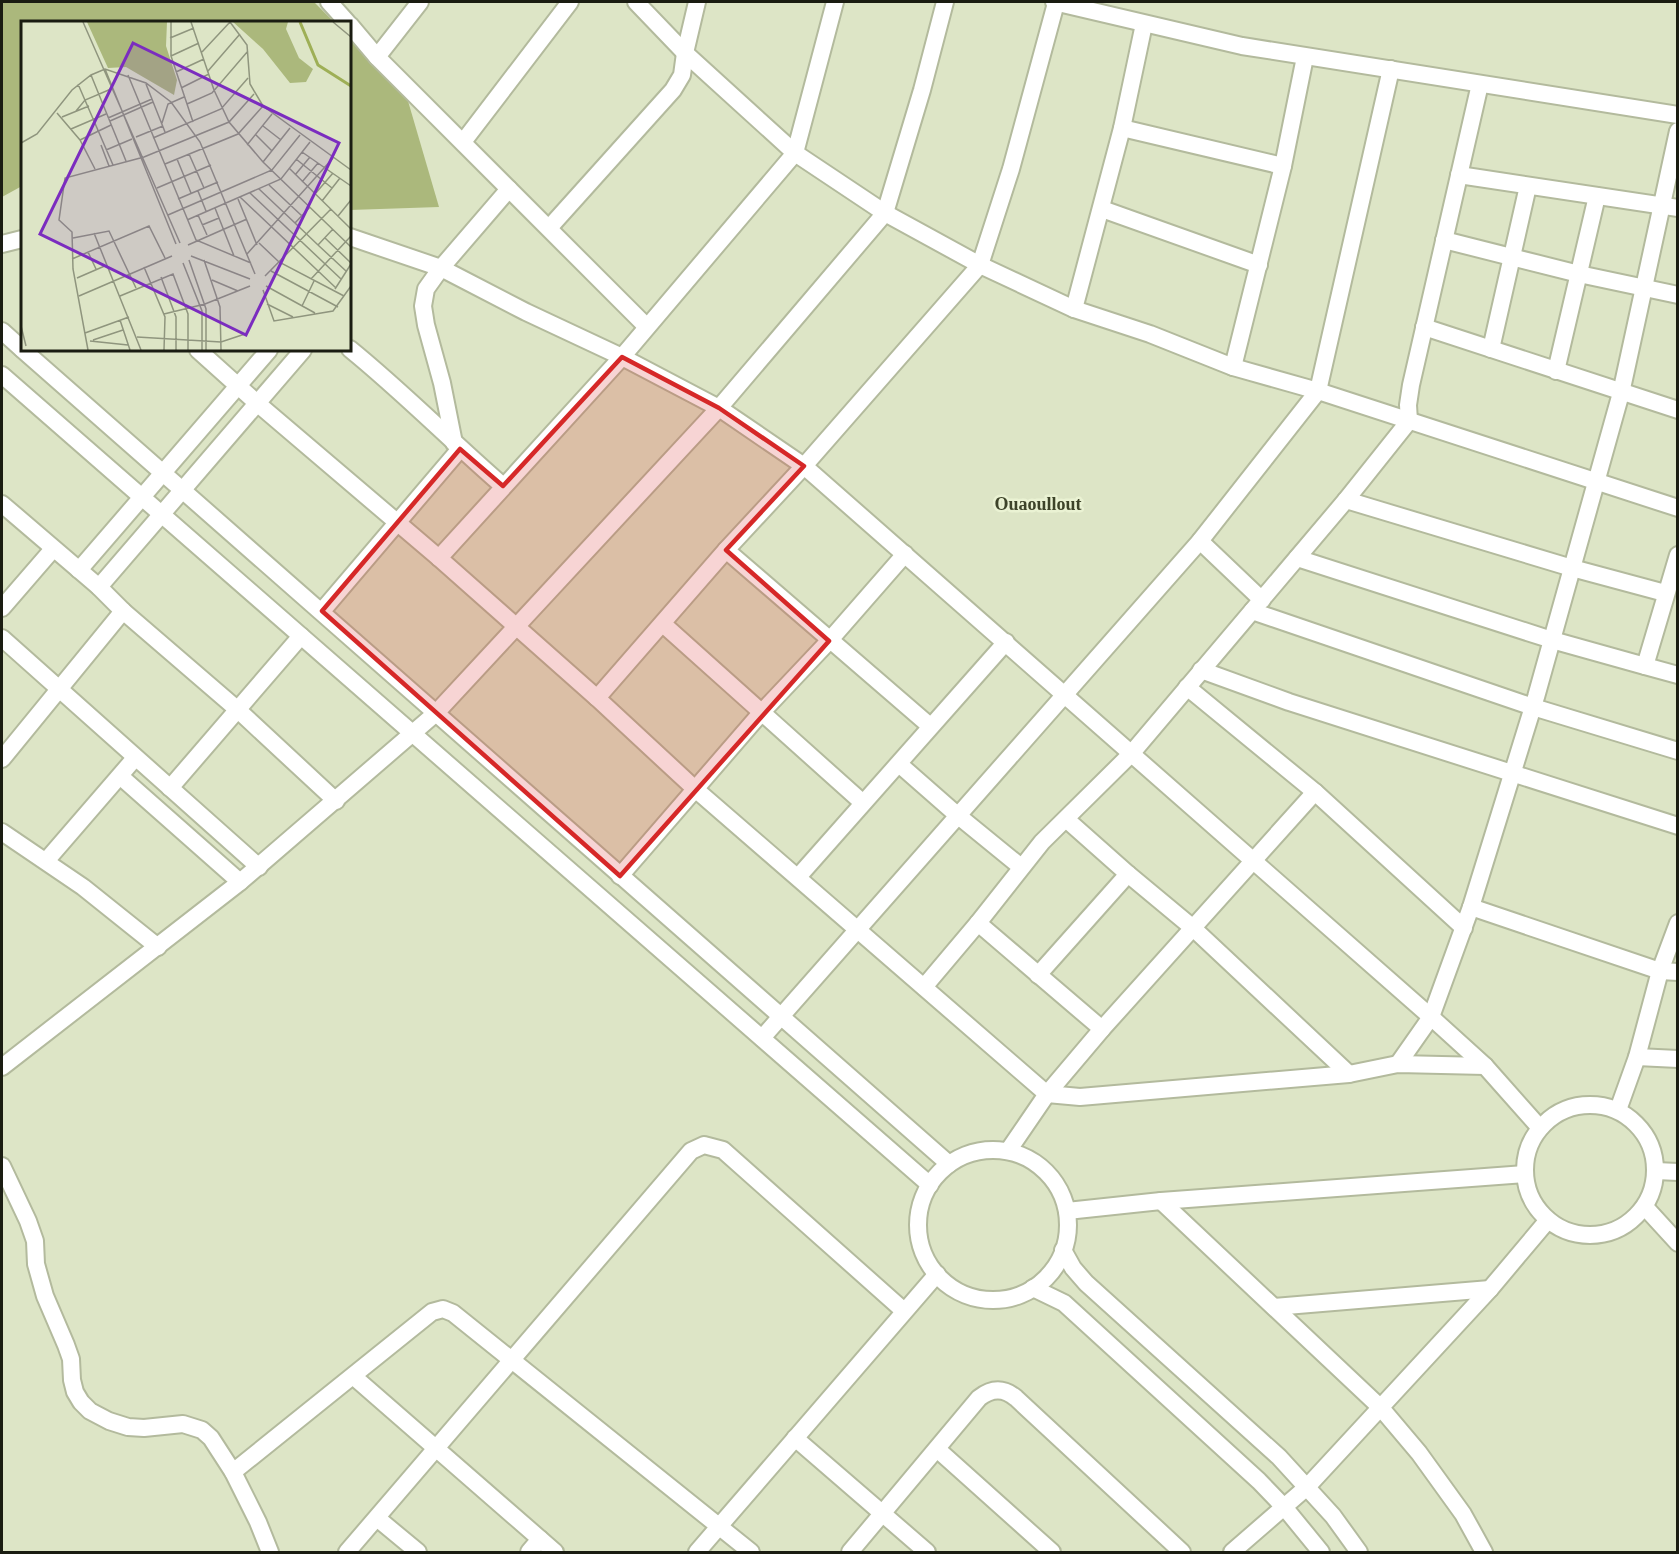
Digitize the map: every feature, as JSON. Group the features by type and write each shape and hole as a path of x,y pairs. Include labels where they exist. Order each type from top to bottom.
{"street":[{"path":"329,2 345,21"},
{"path":"377,57 420,2"},
{"path":"463,142 570,2"},
{"path":"636,2 685,53 795,153 885,213 980,265 1074,309 1150,334 1233,367 1318,392 1677,508"},
{"path":"549,228 673,90 682,75 697,2"},
{"path":"439,558 622,357 795,153 835,2"},
{"path":"2,1067 259,867 436,713 719,408 885,213 922,90 945,2"},
{"path":"597,698 980,265 1011,169 1055,2 1242,46 1677,115"},
{"path":"1074,309 1122,128 1143,24"},
{"path":"351,27 377,57 646,326"},
{"path":"1233,367 1283,166 1305,57"},
{"path":"762,1038 957,814 1200,541 1318,392 1391,69"},
{"path":"924,987 1042,842 1131,754 1298,558 1409,421 1409,395 1480,84"},
{"path":"1122,128 1283,166"},
{"path":"1398,1064 1431,1017 1471,907 1533,707 1621,393 1643,288 1669,207 1677,131"},
{"path":"1460,175 1669,207"},
{"path":"1491,349 1528,186"},
{"path":"457,446 426,325 423,306 426,289 441,268 509,189"},
{"path":"1556,371 1597,196"},
{"path":"1102,209 1259,265"},
{"path":"351,237 441,268 526,312 622,357 719,408 804,466 1431,1017 1485,1066 1540,1128"},
{"path":"2,244 21,239"},
{"path":"1444,240 1579,274 1677,295"},
{"path":"1424,327 1677,410"},
{"path":"2,331 21,347"},
{"path":"351,350 392,383 457,446 503,486"},
{"path":"25,351 949,1164"},
{"path":"199,351 439,558 597,698 694,788 857,931 1047,1094 1080,1096 1349,1074 1398,1064 1485,1066"},
{"path":"79,570 268,351"},
{"path":"99,587 302,351"},
{"path":"2,378 142,497 930,1185"},
{"path":"321,611 398,523 457,446"},
{"path":"1346,500 1572,568 1665,593"},
{"path":"2,504 238,710 336,801"},
{"path":"1200,541 1257,605 1533,707 1677,751"},
{"path":"2,608 53,549"},
{"path":"726,550 930,726"},
{"path":"620,876 694,788 905,554"},
{"path":"1645,666 1677,555"},
{"path":"1298,558 1552,640 1677,675"},
{"path":"2,759 123,611"},
{"path":"663,624 863,803"},
{"path":"170,788 301,636"},
{"path":"2,638 259,867"},
{"path":"798,877 1006,642"},
{"path":"1201,670 1289,702 1677,826"},
{"path":"1187,687 1315,792 1464,928"},
{"path":"46,861 135,758"},
{"path":"899,764 1021,867"},
{"path":"120,776 240,882"},
{"path":"1008,1151 1047,1094 1102,1029 1315,792"},
{"path":"1066,819 1193,928 1349,1074"},
{"path":"2,832 83,887 158,947"},
{"path":"1038,975 1128,874"},
{"path":"1471,907 1660,971 1677,972"},
{"path":"978,923 1102,1029"},
{"path":"1618,1110 1637,1057 1660,971 1677,923"},
{"path":"1637,1057 1677,1059"},
{"path":"1597,1105 1618,1110 1634,1121 1646,1135 1654,1152 1656,1171 1653,1190 1645,1206 1629,1222 1609,1232 1587,1235 1565,1230 1548,1220 1536,1206 1528,1190 1525,1174 1526,1157 1532,1142 1540,1128 1556,1114 1576,1106 1597,1105"},
{"path":"347,1552 691,1151 704,1145 723,1150 904,1311"},
{"path":"987,1150 1008,1151 1029,1159 1046,1172 1059,1190 1066,1211 1068,1231 1063,1250 1051,1271 1033,1288 1005,1298 975,1297 948,1285 926,1258 919,1240 918,1221 921,1202 938,1173 949,1164 967,1154 987,1150"},
{"path":"2,1166 35,1241 36,1264 45,1296 66,1345 75,1392 81,1402 90,1411 109,1422 128,1428 183,1424 192,1426 211,1438 233,1472 270,1552"},
{"path":"1656,1171 1677,1172"},
{"path":"1066,1211 1161,1201 1525,1174"},
{"path":"1161,1201 1381,1408 1419,1453 1457,1505 1484,1552"},
{"path":"1645,1206 1677,1243"},
{"path":"1232,1552 1307,1487 1490,1288 1548,1220"},
{"path":"1063,1250 1073,1268 1086,1283 1279,1457 1307,1487 1359,1552"},
{"path":"697,1552 937,1274"},
{"path":"1033,1288 1064,1303 1259,1481 1285,1508 1321,1552"},
{"path":"1274,1307 1490,1288"},
{"path":"233,1472 432,1312 443,1309 453,1313 751,1552"},
{"path":"353,1376 555,1552"},
{"path":"850,1552 986,1393 1002,1390 1010,1393 1182,1552"},
{"path":"795,1438 927,1552"},
{"path":"937,1449 1052,1552"},
{"path":"377,1518 418,1552"},
{"path":"529,1552 540,1539"}],"highlighted area":[{"path":"622,357 719,408 804,466 726,550 829,641 620,876 322,611 460,449 503,486"}],"green space":[{"path":"2,2 314,2 333,21 21,21 21,187 2,197"},
{"path":"351,40 408,101 439,207 351,210"}],"district":[{"name":"Ouaoullout","path":"1038,504"}]}
